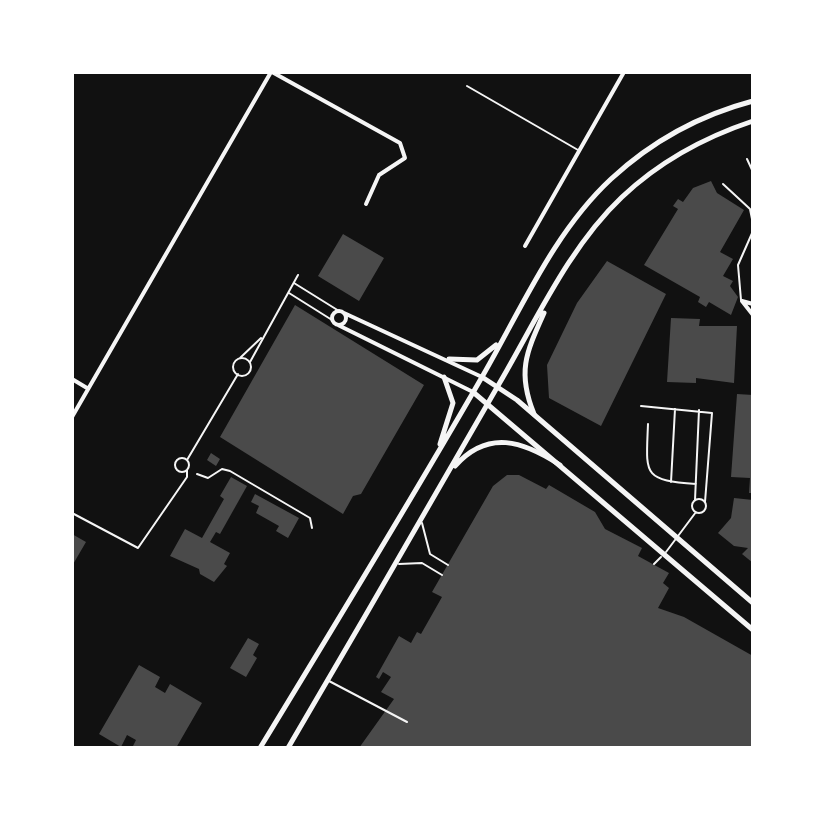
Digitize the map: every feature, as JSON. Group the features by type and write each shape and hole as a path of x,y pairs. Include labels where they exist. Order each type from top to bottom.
{"main road":[{"path":"260,748 579,214 610,180 671,134 753,101"},
{"path":"288,748 422,523 555,286 602,217 670,159 753,121"},
{"path":"534,414 524,390 524,365 555,286"},
{"path":"449,359 472,361 485,356 509,329"},
{"path":"436,457 453,403 444,377"},
{"path":"482,377 534,414 753,603"},
{"path":"473,392 489,402 753,630"},
{"path":"447,475 472,450 491,441 517,443 560,465"}],"street":[{"path":"72,417 272,72 400,143 405,158 379,175 366,204"},
{"path":"525,246 624,72"},
{"path":"742,301 753,304"},
{"path":"742,301 753,315"},
{"path":"338,325 345,321 342,312"},
{"path":"473,392 338,325 332,320 334,313 342,312 449,359 482,377"},
{"path":"72,379 88,389"}],"lane":[{"path":"467,86 579,151"},
{"path":"747,159 753,172"},
{"path":"723,184 750,209 753,224"},
{"path":"742,301 738,265 753,231"},
{"path":"238,374 249,373 250,362 262,337 298,275"},
{"path":"293,283 342,312"},
{"path":"287,292 332,320"},
{"path":"238,374 233,368 239,358 262,337"},
{"path":"239,358 250,362"},
{"path":"72,513 134,547 140,547 187,477 187,460 238,374"},
{"path":"641,406 699,409 711,411 713,417 704,510 696,512 679,538 654,564"},
{"path":"674,482 675,408"},
{"path":"696,512 692,506 695,500 699,409"},
{"path":"648,424 646,468 657,479 696,484"},
{"path":"187,460 180,458 175,465 178,471 187,470"},
{"path":"197,474 207,478 222,469 230,471 310,518 312,528"},
{"path":"695,500 705,502"},
{"path":"422,523 430,554 448,565"},
{"path":"398,564 422,563 442,575"},
{"path":"328,680 407,722"}],"building":[{"path":"711,181 717,193 744,210 720,252 733,259 723,276 733,281 730,286 738,297 731,315 709,302 706,307 698,302 700,297 644,265 678,209 673,206 678,199 683,202 693,188"},
{"path":"343,234 384,258 359,301 318,276"},
{"path":"607,261 666,294 601,426 549,398 547,365 577,303"},
{"path":"295,305 424,385 361,494 353,496 343,514 220,437"},
{"path":"671,318 700,319 699,326 737,326 734,383 696,378 696,383 667,382"},
{"path":"737,394 753,395 753,493 749,493 750,478 731,477"},
{"path":"211,453 220,459 216,466 207,460"},
{"path":"507,475 519,475 546,489 549,485 595,512 605,529 642,548 638,556 669,573 663,583 669,588 658,608 684,617 753,656 753,748 359,748 394,699 381,692 391,677 383,672 379,679 376,677 399,636 411,643 417,632 421,634 442,597 432,592 493,486"},
{"path":"231,477 247,486 220,534 216,532 210,542 230,553 224,564 227,566 214,582 200,574 199,569 170,556 185,529 202,538 224,499 220,496"},
{"path":"255,494 299,518 288,538 276,531 279,526 256,513 259,506 251,502"},
{"path":"734,498 753,500 753,563 742,554 748,548 734,546 718,533 731,518"},
{"path":"72,534 86,542 72,566"},
{"path":"248,638 259,644 253,655 257,658 246,677 230,668"},
{"path":"139,665 160,677 155,687 165,693 170,684 202,703 176,748 132,748 136,740 127,735 121,747 99,734"}]}
